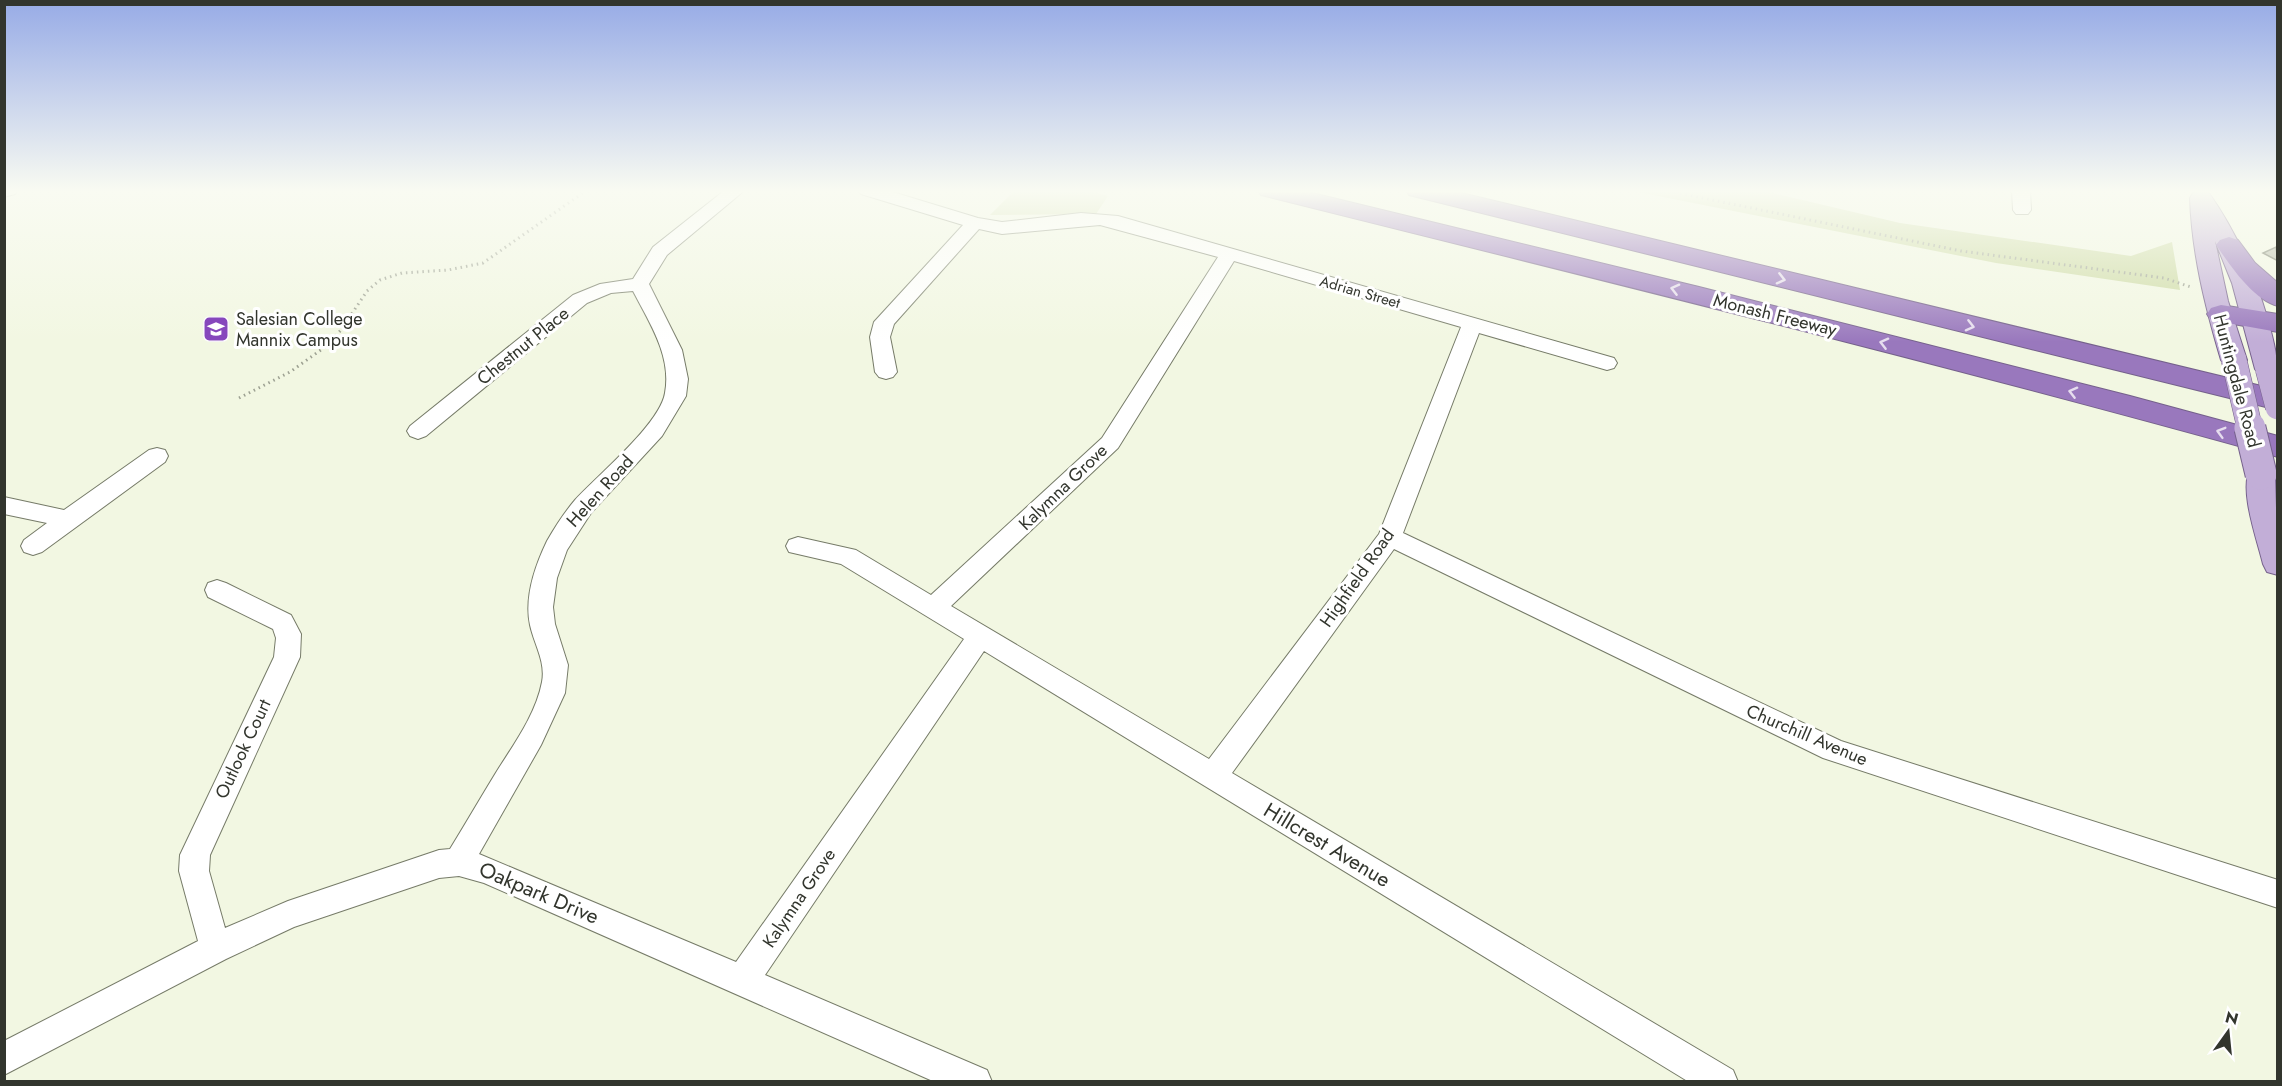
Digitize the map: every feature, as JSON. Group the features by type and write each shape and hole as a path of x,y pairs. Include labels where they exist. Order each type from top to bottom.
{"highway":[{"name":"Monash Freeway","path":"1478,241 1689,292 2130,406 2277,447"},
{"name":"Monash Freeway","path":"1625,241 2277,400"},
{"path":"2229,245 2246,269 2277,298"},
{"path":"2218,308 2266,320"}],"main road":[{"name":"Huntingdale Road","path":"2204,241 2218,308 2269,479 2260,488 2277,564"},
{"name":"Huntingdale Road","path":"2227,241 2266,320 2268,369 2277,407"}],"street":[{"path":"639,284 660,251 673,241"},
{"path":"886,372 880,337 884,322 959,241"},
{"name":"Adrian Street","path":"1180,241 1607,363"},
{"name":"Kalymna Grove","path":"932,609 1110,443 1229,254"},
{"name":"Chestnut Place","path":"418,431 580,299 607,288 639,284"},
{"name":"Helen Road","path":"459,862 530,740 545,711 555,680 554,657 541,617 544,582 565,529 584,505 660,425 676,396 678,372 673,351 639,284"},
{"name":"Highfield Road","path":"1213,776 1389,537 1472,324"},
{"path":"33,546 157,456"},
{"path":"4,505 68,519"},
{"name":"Churchill Avenue","path":"1389,537 1833,750 2277,894"},
{"name":"Hillcrest Avenue","path":"798,546 847,556 1721,1082"},
{"name":"Outlook Court","path":"215,948 194,871 195,855 287,657 290,643 289,631 282,622 218,590"},
{"name":"Kalymna Grove","path":"742,981 979,637"},
{"name":"Oakpark Drive","path":"4,1059 215,948 288,915 411,872 439,864 459,862 488,870 975,1082"}],"path":[{"path":"239,398 268,386 334,337 353,315 372,285 382,278 397,274 463,268 483,262 514,241"},
{"path":"1911,241 1961,251 2102,272 2164,278 2190,286 2201,298 2218,308"}],"green space":[{"path":"1883,241 2024,241 2131,256 2172,242 2180,290 1996,263"}],"building":[{"path":"2276,247 2278,261 2263,253"}],"place":[{"name":"Salesian College Mannix Campus","path":"216,329"}]}
